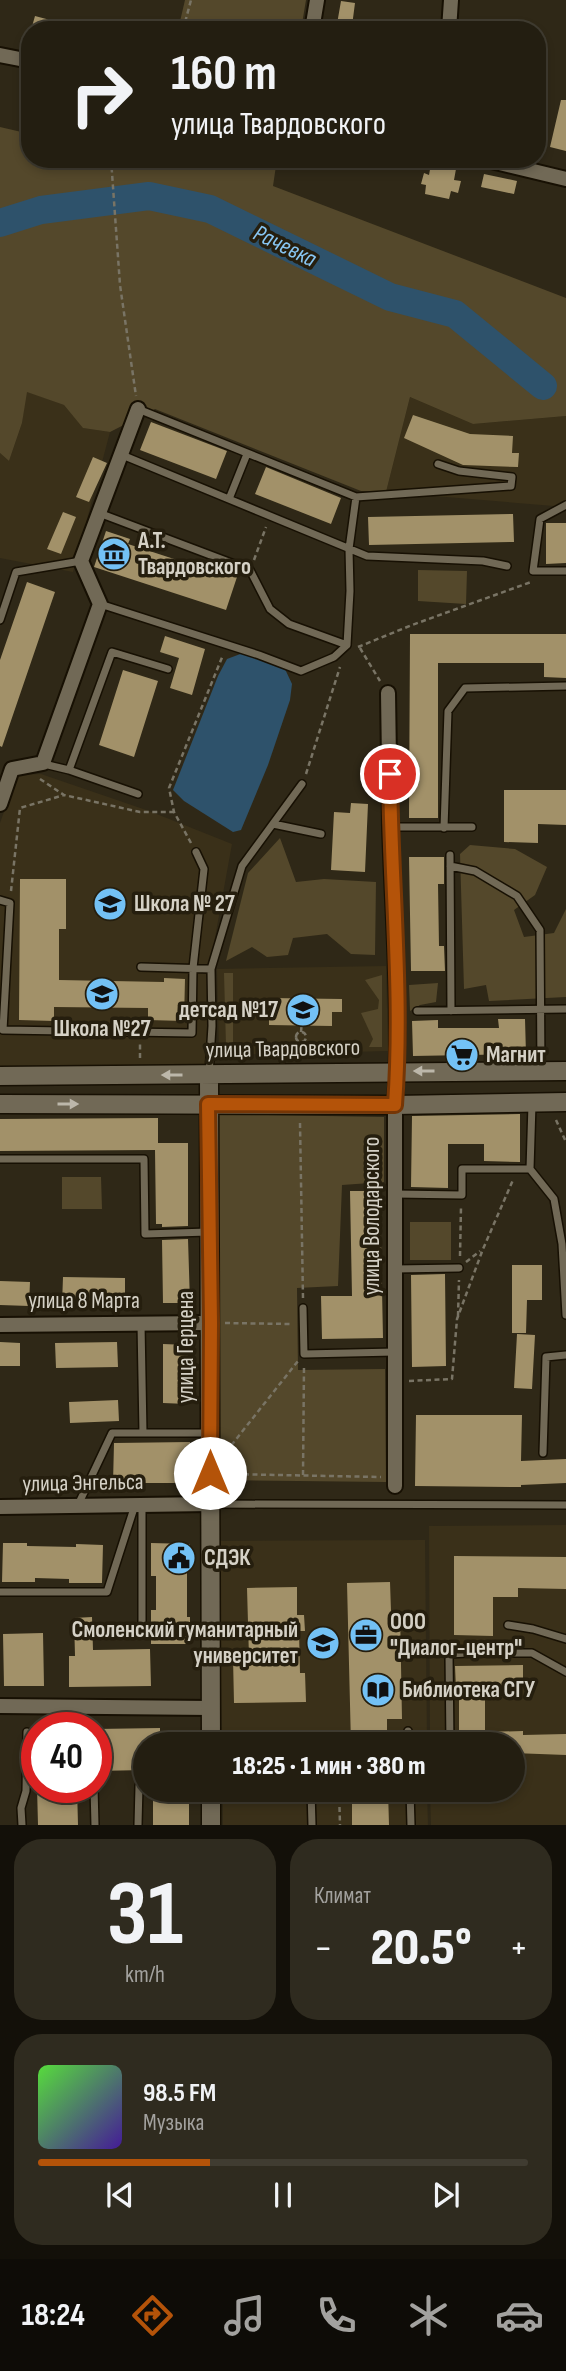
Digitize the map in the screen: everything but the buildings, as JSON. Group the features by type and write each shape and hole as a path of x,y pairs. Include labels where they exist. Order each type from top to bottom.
{"street":[{"path":"314,21 317,0"},
{"path":"450,21 451,0"},
{"path":"0,55 21,59"},
{"path":"520,168 566,179"},
{"path":"0,804 6,766 36,765 100,604 81,561 138,409"},
{"name":"улица Володарского","path":"388,694 390,827 397,958 395,1482"},
{"name":"улица Твардовского","path":"0,1076 566,1071"},
{"name":"улица Герцена","path":"209,1074 211,1732"},
{"path":"0,1104 395,1105 532,1102 559,1106"},
{"name":"улица 8 Марта","path":"0,1325 211,1323"},
{"name":"улица Энгельса","path":"0,1507 209,1504"},
{"path":"0,1706 211,1708"},
{"path":"211,1802 211,1825"}],"lane":[{"path":"138,409 356,497 511,486 512,477 459,471 438,464"},
{"path":"121,454 367,556 484,561 507,566"},
{"path":"229,499 247,454"},
{"path":"100,604 301,671 334,657 346,645 350,592 349,549 356,497"},
{"path":"566,505 540,519 533,571 566,571"},
{"path":"99,513 250,570 270,609 289,624 346,645"},
{"path":"0,620 16,572 81,561"},
{"path":"69,771 112,652 168,669"},
{"path":"444,828 448,711 465,688 566,686"},
{"path":"36,765 69,771 138,794"},
{"path":"209,1074 211,969 242,866 302,784"},
{"path":"273,824 321,834"},
{"path":"390,827 472,827"},
{"path":"0,900 10,904 3,1030 192,1033 193,968 204,869 196,852"},
{"path":"450,855 452,1011"},
{"path":"450,866 475,871 517,896 540,930 541,1071"},
{"path":"141,967 211,969"},
{"path":"417,1011 566,1009"},
{"path":"532,1102 530,1169 554,1199 562,1244 566,1315"},
{"path":"0,1158 144,1159 145,1234 208,1233"},
{"path":"395,1195 462,1195 462,1169 530,1169"},
{"path":"395,1269 459,1268"},
{"path":"303,1308 304,1354 395,1352"},
{"path":"141,1324 143,1433"},
{"path":"543,1453 546,1357 566,1355"},
{"path":"78,1506 112,1433 210,1433"},
{"path":"395,1482 395,1504"},
{"path":"209,1504 566,1505"},
{"path":"0,1591 107,1592 139,1505"},
{"path":"139,1505 142,1629"},
{"path":"508,1625 566,1639"},
{"path":"450,1732 449,1654 468,1653"},
{"path":"478,1653 532,1653 566,1672"},
{"path":"138,1825 139,1802"},
{"path":"311,1802 312,1825"},
{"path":"410,1802 411,1825"},
{"path":"22,1803 22,1825"},
{"path":"94,1803 94,1825"}],"path":[{"path":"185,21 191,0"},
{"path":"112,168 120,285 138,409"},
{"path":"250,570 262,538"},
{"path":"302,784 346,645 360,648 412,625 532,582 533,571"},
{"path":"196,852 174,812 169,788 227,645"},
{"path":"360,648 388,694"},
{"path":"36,765 41,780 64,795 140,812 174,812"},
{"path":"10,904 20,808 64,795"},
{"path":"301,1032 302,1020"},
{"path":"300,1104 303,1308"},
{"path":"559,1106 566,1142"},
{"path":"395,1381 452,1379 457,1319 517,1169"},
{"path":"459,1268 483,1249"},
{"path":"211,1323 303,1324"},
{"path":"224,1456 304,1354"},
{"path":"303,1475 304,1354"},
{"path":"210,1473 303,1475 395,1482"},
{"path":"339,1802 340,1825"}],"shaded area":[{"path":"185,0 306,0 302,21 180,21"},
{"path":"0,127 21,132 21,168 276,168 273,186 566,298 566,416 473,424 410,397 386,492 361,491 155,409 110,432 83,428 64,405 27,392 22,423 9,461 0,453"},
{"path":"26,391 64,405 84,428 110,432 73,572 0,558 0,453 9,461 22,423"},
{"path":"410,397 473,424 566,416 566,507 386,492"},
{"path":"418,570 467,571 466,604 418,601"},
{"name":"Школа № 27","path":"41,774 149,811 232,844 210,965 210,1066 0,1067 0,823 17,775"},
{"path":"280,838 296,882 324,879 376,882 375,955 351,954 327,934 293,938 288,955 267,957 252,947 226,961 248,873"},
{"path":"470,845 515,849 547,867 535,895 514,910 524,937 554,933 566,909 566,997 489,1001 486,985 464,989 460,854"},
{"name":"детсад №17","path":"386,966 388,1051 219,1055 217,969"},
{"path":"224,973 233,973 233,1044 226,1045"},
{"path":"382,975 382,1047 369,1047 373,1039 361,1013 378,1009 379,1000 365,980"},
{"path":"438,983 436,1002 420,1005 410,1011 409,985"},
{"path":"212,1114 384,1117 384,1182 342,1185 338,1286 297,1288 298,1370 385,1369 386,1482 221,1480"},
{"path":"62,1177 101,1177 102,1209 62,1209"},
{"path":"410,1222 451,1222 451,1260 410,1260"},
{"path":"566,1525 566,1825 431,1825 430,1802 525,1802 525,1732 430,1732 429,1526"},
{"name":"Смоленский гуманитарный университет","path":"425,1540 427,1732 222,1732 219,1541"},
{"path":"223,1802 427,1802 428,1825 223,1825"}],"water":[{"path":"243,653 285,669 292,684 290,700 268,765 241,830 233,832 184,801 173,790 218,676 227,659"}],"waterway":[{"name":"Рачевка","path":"0,223 41,210 149,196 210,209 390,297 455,314 543,386"}],"place":[{"name":"А.Т. Твардовского","path":"114,554"},
{"name":"Школа № 27","path":"110,904"},
{"name":"Школа №27","path":"102,994"},
{"name":"детсад №17","path":"303,1010"},
{"name":"Магнит","path":"462,1055"},
{"name":"СДЭК","path":"179,1558"},
{"name":"ООО \"Диалог-центр\"","path":"366,1635"},
{"name":"Смоленский гуманитарный университет","path":"323,1643"},
{"name":"Библиотека СГУ","path":"378,1690"}],"route":[{"path":"210,1473 208,1104 395,1105 397,958 390,774"}]}
